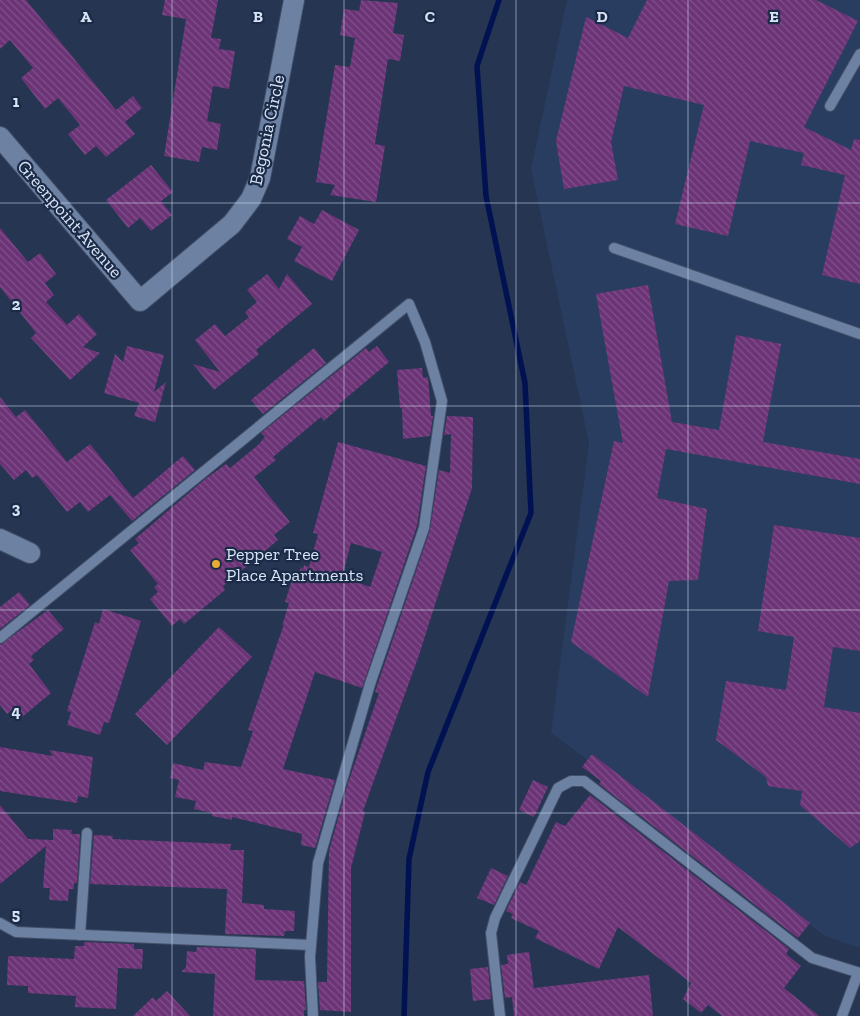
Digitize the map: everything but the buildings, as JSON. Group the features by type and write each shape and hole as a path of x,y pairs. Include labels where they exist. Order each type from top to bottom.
{"street":[{"name":"Begonia Circle","path":"140,301 232,224 251,199 260,178 294,0"},
{"name":"Greenpoint Avenue","path":"0,137 140,301"},
{"path":"0,539 30,553"}],"lane":[{"path":"830,106 860,54"},
{"path":"614,248 860,334"},
{"path":"0,638 408,304 425,342 442,401 424,528 370,684 318,862 311,945 313,1016"},
{"path":"500,1016 490,933 495,918 558,788 571,781 584,781 812,958 859,973 842,1016"},
{"path":"80,935 87,833"},
{"path":"0,923 16,932 311,945"}],"shaded area":[{"path":"567,0 860,0 860,948 825,936 551,733 589,443 531,169"}],"waterway":[{"path":"404,1016 409,859 428,772 531,513 525,383 486,196 477,66 499,0"}],"place":[{"name":"Pepper Tree Place Apartments","path":"216,564"}]}
